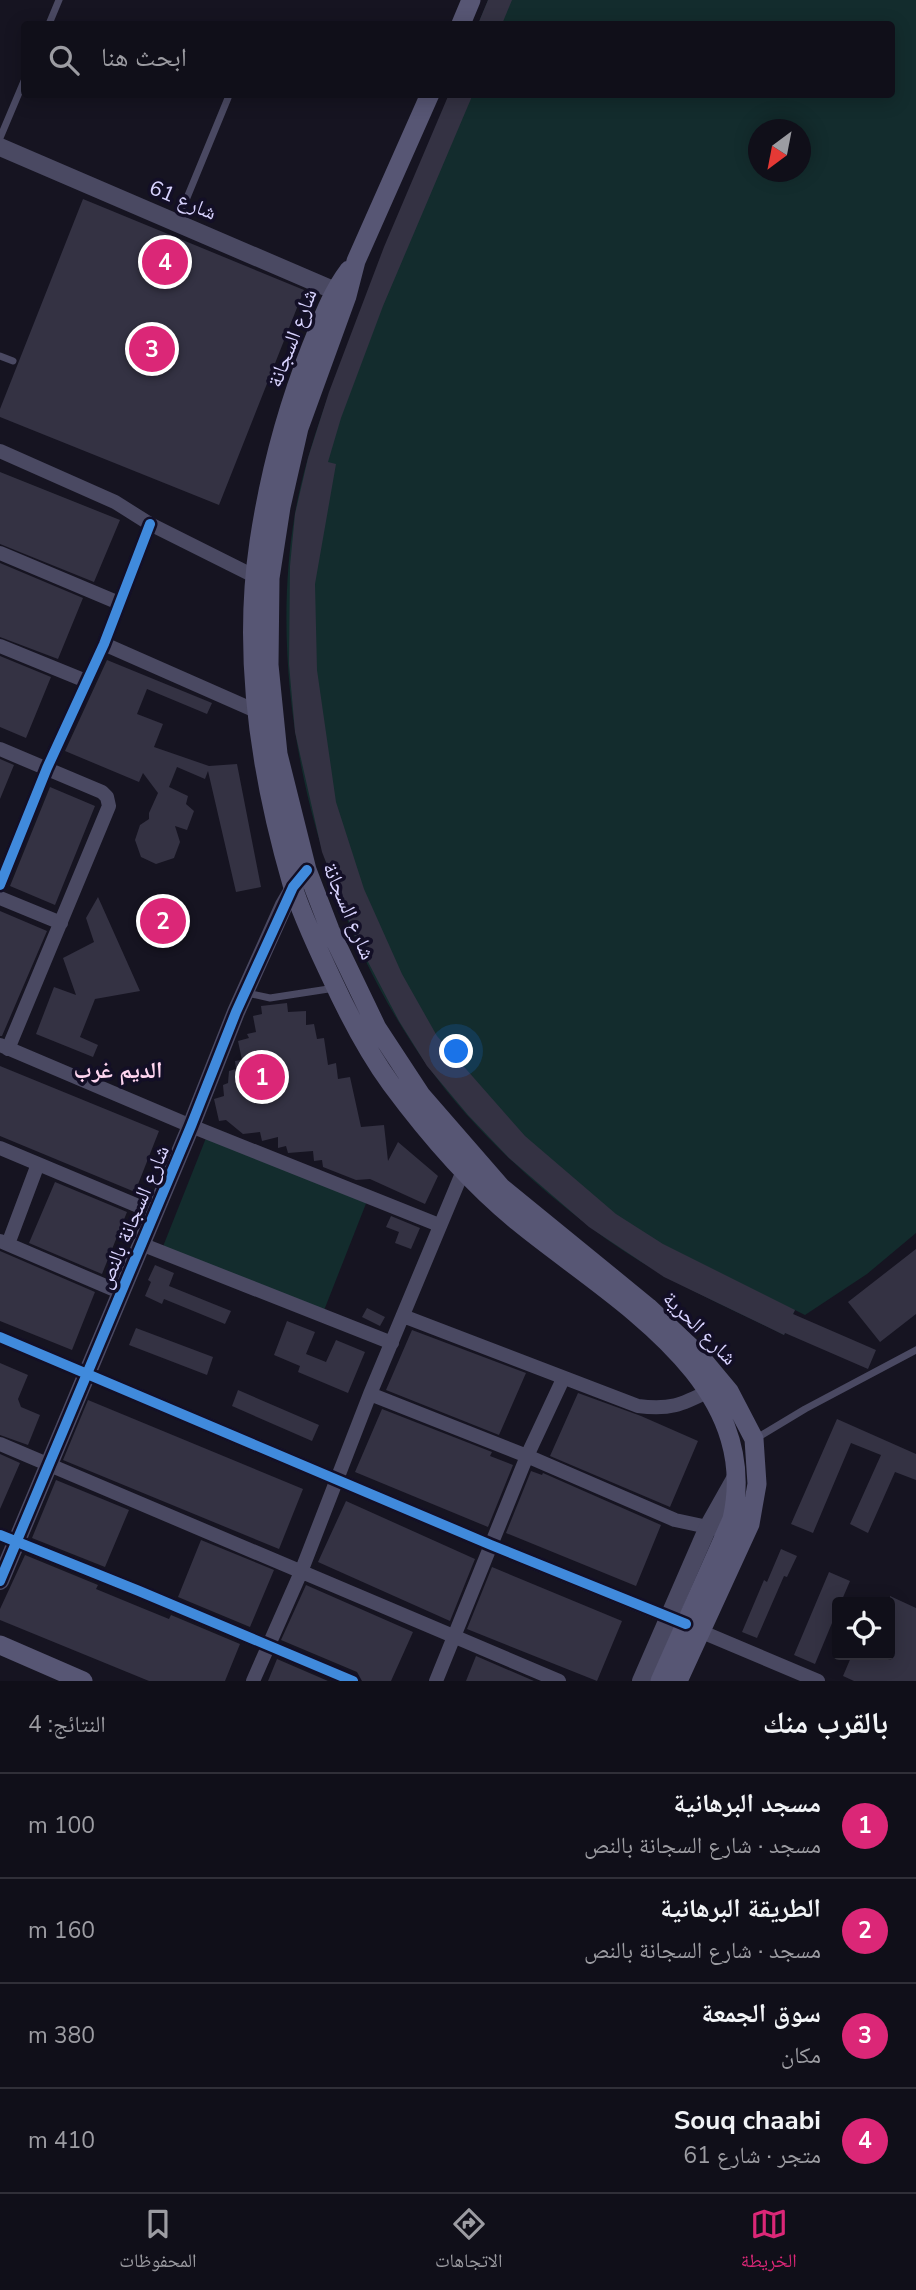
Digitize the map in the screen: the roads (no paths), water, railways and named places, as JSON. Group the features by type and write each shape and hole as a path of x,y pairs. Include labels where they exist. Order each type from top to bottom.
{"main road":[{"path":"462,21 471,0"},
{"name":"شارع السجانة","path":"428,98 284,424 265,503 254,576 253,665 257,711 276,819 293,887 336,988 371,1054 390,1083 463,1171 520,1215"},
{"name":"شارع السجانة","path":"341,293 299,428 281,507 270,578 269,665 278,754 307,870 377,1028 421,1095 501,1188 520,1215"},
{"name":"شارع الحرية","path":"520,1215 662,1337 709,1391 726,1424 737,1464 735,1505 727,1531 660,1681"},
{"name":"شارع الحرية","path":"520,1215 648,1307 699,1355 729,1391 754,1439 757,1484 753,1511 727,1531"},
{"name":"شارع الحرية","path":"678,1681 686,1625"},
{"path":"0,1645 83,1681"}],"street":[{"name":"شارع 61","path":"0,147 341,293"},
{"path":"0,451 115,502 150,524 254,576"},
{"path":"0,885 47,768 104,644 150,524"},
{"path":"0,552 119,603"},
{"path":"104,644 257,711"},
{"path":"0,646 86,681"},
{"path":"0,749 102,792 107,797 109,806 61,923 4,1047 191,1126 439,1225"},
{"name":"شارع السجانة بالنص","path":"0,1581 245,993 293,887 307,870"},
{"path":"0,898 61,923"},
{"path":"0,1148 155,1213"},
{"path":"38,1164 4,1243 122,1293"},
{"path":"253,1681 301,1572 370,1394 463,1171"},
{"path":"141,1244 393,1343"},
{"path":"403,1316 638,1406 661,1409 683,1404 709,1391"},
{"path":"0,1337 818,1681"},
{"path":"436,1681 527,1457 563,1379"},
{"path":"370,1394 675,1520 727,1531"},
{"path":"0,1444 559,1681"},
{"path":"0,1535 353,1681"},
{"path":"640,1681 686,1625"}],"lane":[{"path":"50,21 59,0"},
{"path":"0,138 21,88"},
{"path":"177,223 228,98"},
{"path":"0,356 13,361"},
{"path":"245,993 270,998 336,988"},
{"path":"754,1439 916,1350"}],"place":[{"name":"Souq chaabi","path":"165,262"},
{"name":"سوق الجمعة","path":"152,349"},
{"name":"الطريقة البرهانية","path":"163,921"},
{"name":"مسجد البرهانية","path":"262,1077"}],"district":[{"name":"الديم غرب","path":"118,1070"}]}
